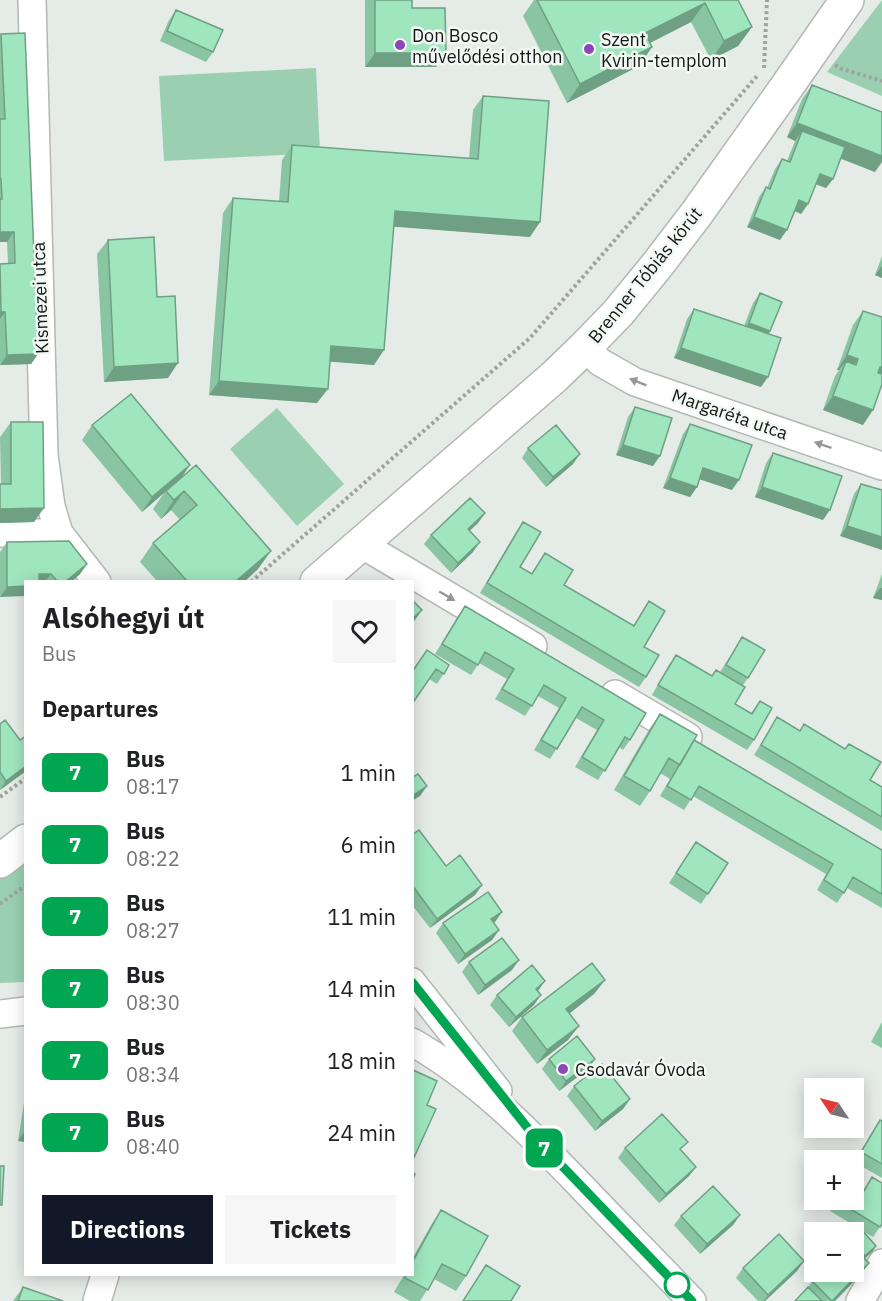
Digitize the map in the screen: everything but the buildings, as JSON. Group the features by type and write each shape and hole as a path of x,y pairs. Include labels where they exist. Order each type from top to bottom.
{"street":[{"name":"Kismezei utca","path":"32,0 44,455 51,506 59,533 95,580"},
{"name":"Brenner Tóbiás körút","path":"319,580 545,384 585,348 618,313 691,221 847,0"},
{"name":"Margaréta utca","path":"585,348 600,362 635,382 881,462"},
{"path":"0,533 59,533"},
{"path":"361,544 552,657"},
{"path":"593,681 706,748"},
{"path":"0,861 24,843"},
{"path":"414,985 538,1141"},
{"path":"0,1014 24,1011"},
{"path":"414,1043 429,1051 482,1090 538,1141 692,1301"},
{"path":"860,1301 882,1263"},
{"path":"97,1301 105,1276"}],"path":[{"path":"764,68 767,0"},
{"path":"253,580 530,338 771,59"},
{"path":"828,60 842,69 882,81"},
{"path":"0,797 24,779"},
{"path":"0,904 24,886"}],"green space":[{"path":"882,0 882,96 827,72"},
{"path":"316,68 320,153 164,161 159,76"},
{"path":"277,408 344,484 297,526 230,449"},
{"path":"24,861 24,982 0,983 0,876"}],"bus line":[{"name":"7","path":"414,985 538,1141 692,1301"}],"place":[{"name":"Don Bosco művelődési otthon","path":"400,45"},
{"name":"Szent Kvirin-templom","path":"589,49"},
{"name":"Csodavár Óvoda","path":"563,1069"}]}
